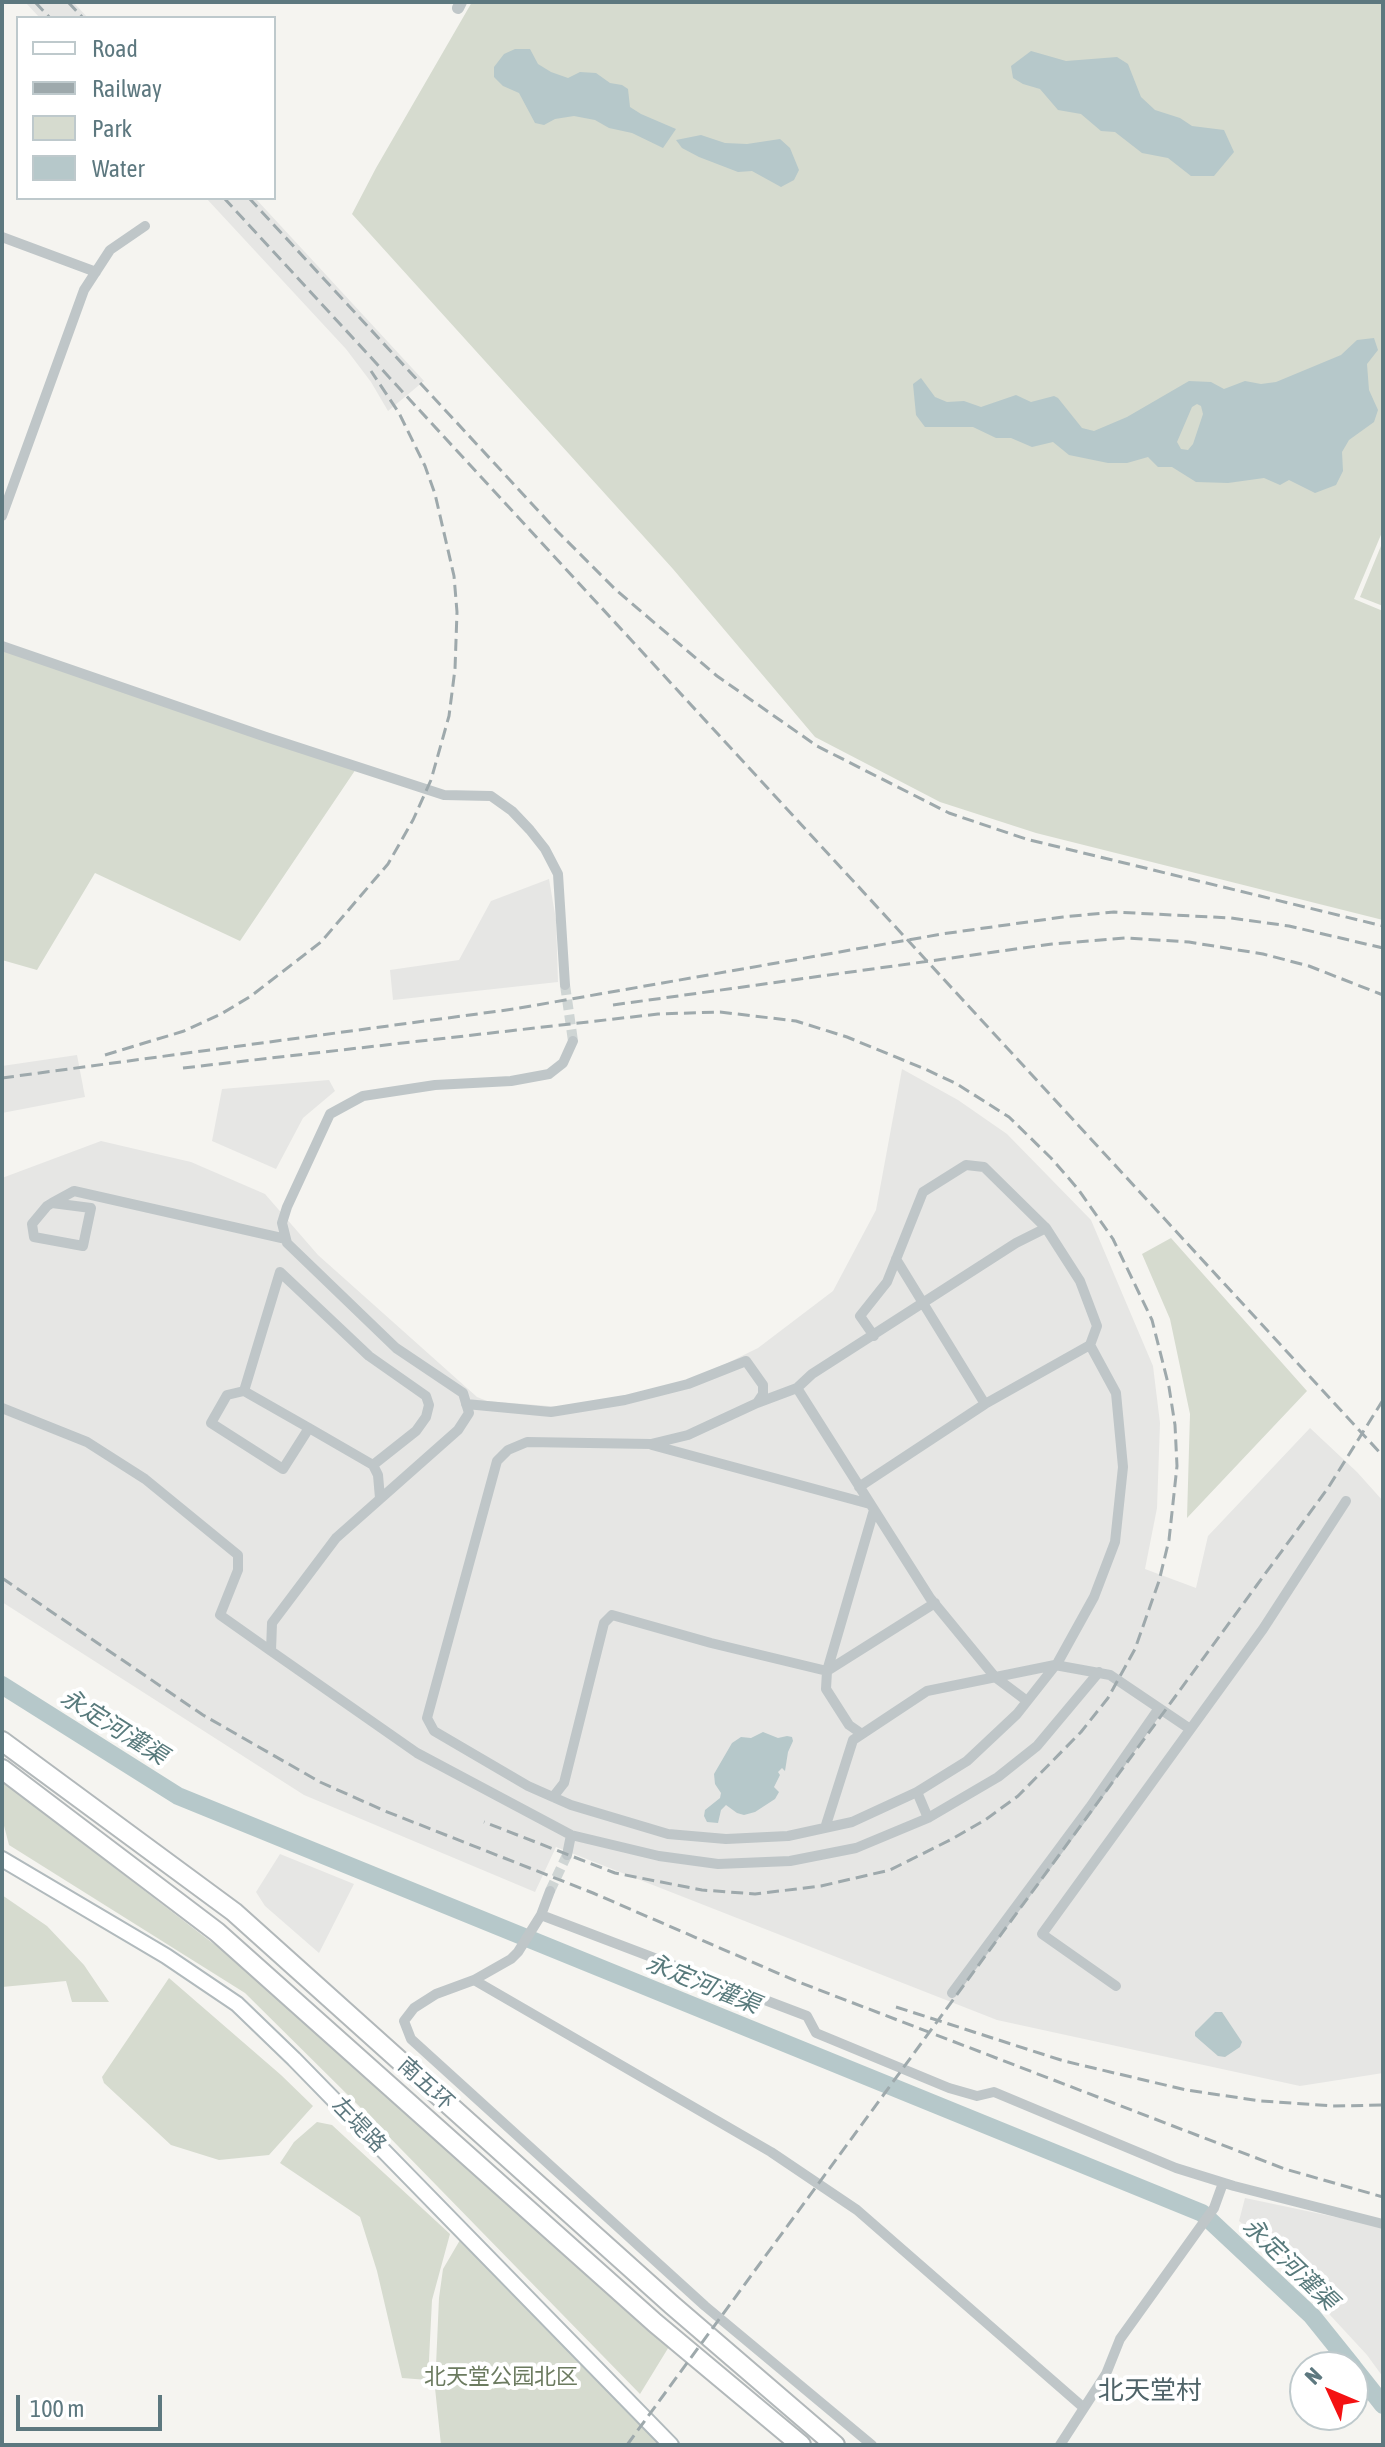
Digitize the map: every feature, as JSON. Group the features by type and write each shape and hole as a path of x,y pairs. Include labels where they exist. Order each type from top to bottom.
{"highway":[{"name":"南五环","path":"2,1741 234,1912 672,2305 835,2445"},
{"name":"南五环","path":"2,1769 217,1932 655,2323 801,2445"}],"main road":[{"name":"左堤路","path":"2,1859 166,1956 237,2004 671,2445"}],"street":[{"path":"2,516 84,290 110,250 145,226"},
{"path":"2,237 96,272"},
{"path":"2,646 444,795 491,796 512,811 530,830 545,849 558,874 565,985"},
{"path":"271,1651 272,1623 336,1538 458,1430 469,1413 463,1393 396,1348 287,1243 282,1223 287,1207 330,1114 363,1096 435,1085 511,1081 549,1074 563,1063 573,1041"},
{"path":"859,1487 985,1404 1090,1345 1097,1326 1080,1281 1046,1228 984,1167 966,1165 923,1192 887,1282 860,1316 874,1336"},
{"path":"52,1203 91,1208 83,1246 34,1237 32,1224 52,1203 74,1191 286,1239"},
{"path":"1046,1228 1016,1243 812,1374 797,1388 688,1435 651,1444 527,1442 508,1450 497,1461 427,1718 434,1731 528,1786 571,1805 668,1834 726,1839 788,1836 852,1822 917,1792 967,1761 1027,1701 1055,1665 1094,1597 1115,1542 1123,1467 1116,1393 1090,1345"},
{"path":"896,1259 985,1404"},
{"path":"244,1391 280,1272 369,1356 426,1396 429,1405 426,1417 416,1431 373,1465"},
{"path":"466,1404 551,1412 566,1410 625,1400 688,1384 746,1361 763,1385 763,1394 757,1403"},
{"path":"797,1388 935,1603 995,1677 1027,1701"},
{"path":"309,1428 283,1469 211,1423 227,1395 244,1391 309,1428 373,1465 378,1475 380,1498"},
{"path":"2,1408 87,1442 145,1479 238,1555 238,1570 220,1615 417,1753 571,1835 659,1856 718,1864 775,1862 856,1848 928,1818 998,1777 1037,1746 1099,1672"},
{"path":"651,1444 872,1507"},
{"path":"1116,1986 1042,1934 1263,1629 1346,1501"},
{"path":"862,1734 849,1725 826,1689 827,1671 872,1507"},
{"path":"553,1797 564,1783 604,1623 612,1615 827,1671 935,1603"},
{"path":"825,1828 853,1740 927,1691 1055,1665 1110,1675 1190,1729"},
{"path":"952,1993 1159,1708"},
{"path":"517,1805 528,1786"},
{"path":"917,1792 928,1818"},
{"path":"567,1855 571,1835"},
{"path":"550,1891 541,1916 511,1959 474,1980 436,1994 414,2008 404,2021 411,2039 705,2306 872,2445"},
{"path":"541,1916 807,2016 816,2033 949,2088 977,2096 994,2092 1176,2168 1383,2224"},
{"path":"474,1980 771,2152 857,2210 1084,2408"},
{"path":"1060,2445 1106,2374 1120,2339 1214,2208 1223,2183"}],"shaded area":[{"path":"25,2 73,2 86,16 38,16"},
{"path":"208,200 257,200 424,381 388,411 346,349"},
{"path":"549,879 556,920 558,982 393,1000 390,970 459,960 491,901"},
{"path":"77,1055 85,1097 2,1113 2,1066"},
{"path":"902,1069 958,1100 1007,1134 1091,1220 1153,1366 1160,1423 1157,1508 1145,1569 1196,1588 1208,1536 1310,1428 1383,1501 1383,2073 1300,2086 997,2020 556,1847 535,1892 304,1795 2,1602 2,1178 101,1141 191,1162 265,1194 318,1255 477,1397 487,1401 561,1407 624,1397 695,1379 758,1348 833,1291 876,1210"},
{"path":"329,1080 335,1091 303,1118 276,1169 212,1141 222,1089"},
{"path":"280,1854 354,1884 319,1953 265,1906 256,1892"},
{"path":"1245,2198 1383,2227 1383,2377 1369,2358 1369,2351 1363,2351 1257,2236 1239,2221"}],"green space":[{"path":"472,2 1383,2 1383,530 1354,599 1383,611 1383,920 1036,833 940,802 815,737 673,569 352,214"},
{"path":"1383,541 1383,606 1360,597"},
{"path":"2,643 358,766 240,941 95,873 37,970 2,960"},
{"path":"1171,1238 1307,1391 1187,1518 1190,1414 1170,1319 1142,1254"},
{"path":"2,1781 232,1958 670,2345 640,2394 245,1993 9,1845 2,1818"},
{"path":"2,1895 47,1926 84,1965 109,2002 72,2002 66,1981 2,1987"},
{"path":"169,1978 313,2106 269,2155 219,2160 171,2145 104,2083 102,2077"},
{"path":"317,2122 332,2125 450,2234 432,2300 428,2380 402,2378 377,2271 360,2217 280,2163 294,2142"},
{"name":"北天堂公园北区","path":"460,2240 663,2445 441,2445 435,2388 439,2298 443,2269"}],"water":[{"path":"515,49 530,49 538,64 568,78 580,72 596,73 610,83 622,85 628,89 630,107 676,129 663,148 595,120 574,116 555,119 544,125 535,123 519,93 503,86 494,77 494,67 504,54"},
{"path":"1031,51 1066,61 1117,57 1128,64 1141,97 1155,110 1180,118 1192,126 1224,130 1234,152 1214,176 1191,176 1168,158 1142,153 1115,132 1101,131 1081,114 1058,110 1040,89 1013,78 1011,66"},
{"path":"701,135 725,143 747,144 780,139 790,148 799,170 794,180 781,187 752,171 738,172 699,157 682,148 676,140"},
{"path":"1374,338 1378,350 1367,364 1369,390 1378,410 1374,422 1349,440 1342,452 1343,471 1336,485 1315,493 1289,480 1280,485 1264,478 1228,483 1196,482 1172,467 1158,467 1148,457 1127,463 1108,463 1069,455 1053,442 1032,447 1011,438 996,438 973,427 925,427 916,415 913,384 921,378 935,397 981,407 1016,395 1031,402 1054,396 1082,428 1094,431 1127,417 1189,381 1211,382 1224,389 1245,381 1261,384 1276,382 1341,355 1357,340","holes":["1197,404 1201,406 1203,414 1193,444 1188,450 1181,449 1177,442 1192,407"]},
{"path":"763,1732 778,1738 792,1737 793,1741 785,1771 782,1768 778,1772 780,1775 774,1787 779,1792 775,1799 744,1815 726,1805 721,1810 718,1823 707,1822 705,1810 720,1798 721,1793 715,1784 714,1774 732,1743 741,1737 751,1738"},
{"path":"1215,2012 1222,2012 1242,2042 1240,2047 1225,2057 1218,2056 1195,2036 1195,2032"}],"waterway":[{"name":"永定河灌渠","path":"2,1685 178,1796 1202,2213 1312,2316 1340,2351"},
{"name":"永定河灌渠","path":"1369,2387 1383,2405"}],"tunnel":[{"path":"565,985 573,1041"},
{"path":"550,1891 567,1855"}],"railway":[{"path":"35,2 48,16"},
{"path":"68,2 81,16"},
{"path":"226,200 1383,1456"},
{"path":"251,200 557,531 616,590 717,676 817,746 949,813 1026,839 1383,926"},
{"path":"105,1055 184,1031 221,1014 251,996 321,942 388,864 431,780 449,716 455,669 457,612 454,576 435,494 425,466 399,413 371,371"},
{"path":"2,1078 514,1009 942,934 1114,912 1231,918 1289,926 1383,948"},
{"path":"613,1005 1052,944 1125,938 1189,942 1263,954 1309,966 1383,995"},
{"path":"183,1068 658,1014 720,1012 796,1021 847,1037 925,1069 957,1084 1009,1117 1078,1189 1113,1239 1152,1320 1169,1387 1177,1466 1169,1540 1159,1581 1135,1649 1108,1698 1081,1732 1018,1796 985,1820 890,1870 821,1886 755,1894 702,1890 615,1873 484,1822"},
{"path":"627,2445 1328,1488 1383,1400"},
{"path":"2,1578 203,1715 320,1782 593,1893 796,1981 1285,2169 1383,2197"},
{"path":"896,2007 1064,2061 1186,2090 1261,2101 1333,2106 1383,2105"}],"district":[{"name":"北天堂村","path":"1150,2391"}]}
